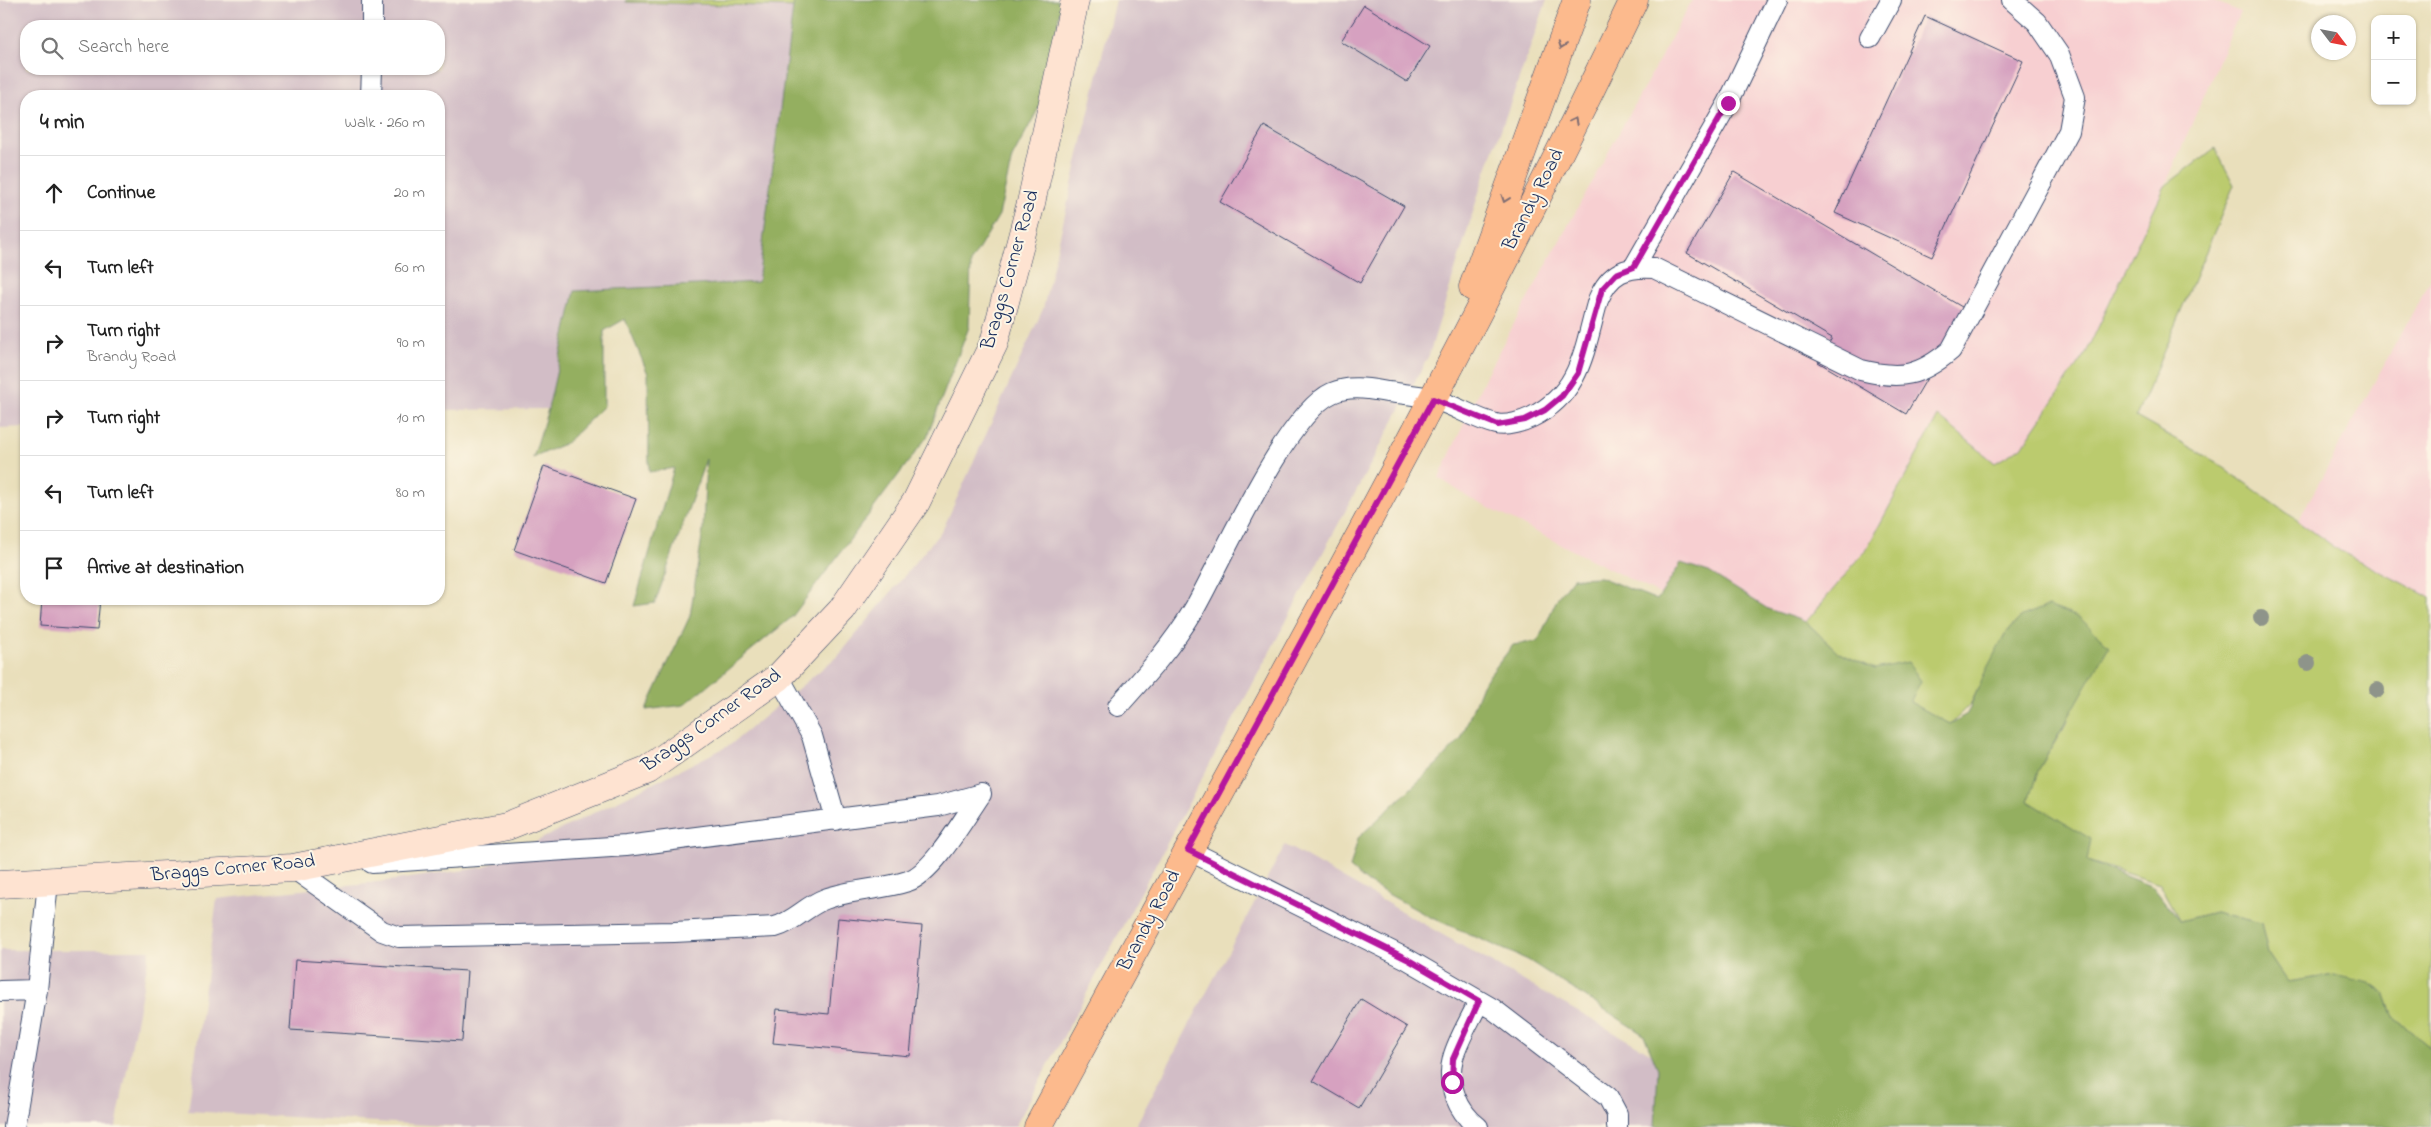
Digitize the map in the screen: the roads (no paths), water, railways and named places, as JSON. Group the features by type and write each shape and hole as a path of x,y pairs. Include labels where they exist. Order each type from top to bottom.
{"main road":[{"name":"Braggs Corner Road","path":"0,884 292,868 506,826 647,770 779,677 842,610 916,502 994,343 1031,203 1075,0"},
{"name":"Brandy Road","path":"1433,399 1577,0"},
{"name":"Brandy Road","path":"1038,1127 1433,399 1634,0"}],"lane":[{"path":"372,0 372,20"},
{"path":"1634,267 1728,103 1776,0"},
{"path":"1870,38 1891,0"},
{"path":"1118,706 1155,666 1192,612 1266,475 1289,437 1312,407 1332,393 1356,388 1433,399 1498,425 1525,420 1545,410 1562,396 1578,373 1602,289 1616,274 1634,267 1654,268 1862,370 1886,376 1907,375 1931,366 1951,350 2069,131 2075,97 2059,54 2037,22 2012,0"},
{"path":"371,90 372,75"},
{"path":"779,677 812,736 836,820"},
{"path":"981,794 928,869 909,881 825,898 806,908 786,924 775,927 664,932 399,937 382,931 292,868 626,846 938,806 981,794"},
{"path":"1188,850 1407,959 1479,1001 1608,1096 1617,1114 1617,1127"},
{"path":"14,1127 37,990 48,882"},
{"path":"0,991 37,990"},
{"path":"1478,1127 1469,1120 1456,1100 1452,1082 1453,1059 1479,1001"}]}
